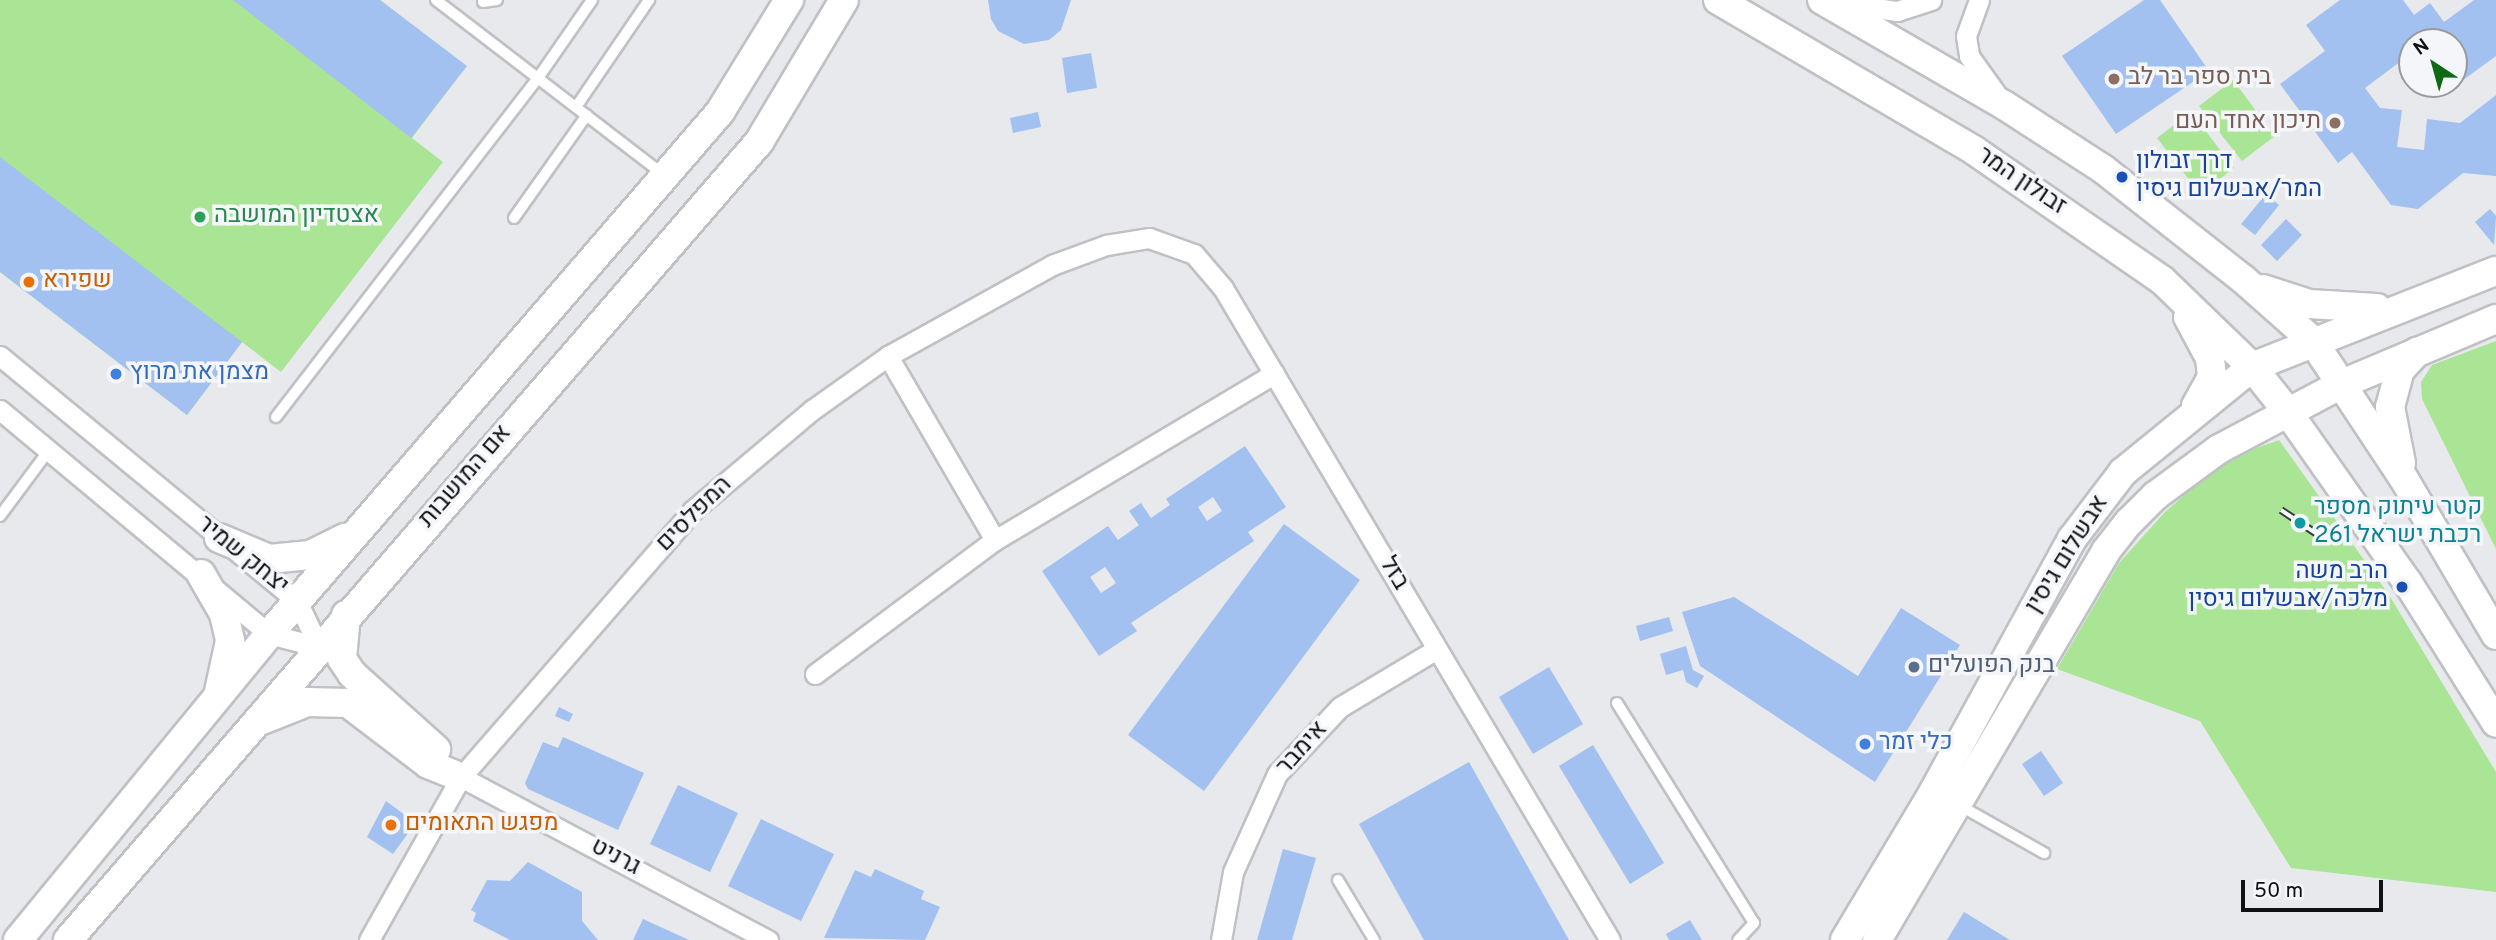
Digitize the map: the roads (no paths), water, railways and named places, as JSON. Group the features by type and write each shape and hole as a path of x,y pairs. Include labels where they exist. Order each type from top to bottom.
{"street":[{"name":"אם המושבות","path":"18,940 217,702 268,634 667,177 720,112 789,0"},
{"name":"אם המושבות","path":"68,940 251,724 759,142 844,0"},
{"name":"זבולון המר","path":"1718,0 1975,151 2162,280 2252,367 2287,411 2408,583 2496,723"},
{"path":"1822,0 2004,104 2103,169 2243,279 2312,340 2404,479 2496,635"},
{"path":"1832,0 1863,9 1897,11 1931,0"},
{"path":"1979,0 1966,36 1969,55 2004,104"},
{"name":"המפלסים","path":"369,940 461,776 692,511 812,410 888,356 1052,265 1106,245 1149,238"},
{"name":"בזל","path":"1149,238 1194,254 1223,288 1610,940"},
{"name":"אבשלום גיסין","path":"1845,940 1934,791 2087,517 2123,472 2190,413 2252,367 2312,340 2496,271"},
{"path":"2243,279 2309,304 2371,308 2418,302"},
{"path":"2162,280 2210,358 2212,377 2206,394 2190,413"},
{"name":"אבשלום גיסין","path":"1877,940 1959,805 2106,551 2129,522 2155,496 2219,449 2287,411 2419,350 2496,319"},
{"path":"2404,479 2390,407 2400,370 2419,350"},
{"name":"יצחק שמיר","path":"0,356 298,601 319,647"},
{"path":"888,356 995,540"},
{"path":"815,674 995,540 1274,374"},
{"name":"יצחק שמיר","path":"0,410 201,573 268,634 319,647"},
{"path":"219,538 269,558 310,555 354,533"},
{"path":"201,573 224,614 230,641 217,702"},
{"path":"346,615 340,646 342,659 352,674 461,776"},
{"name":"אימבר","path":"1221,940 1233,872 1278,774 1340,707 1437,649"},
{"path":"251,724 307,702 348,703 428,764 461,776"},
{"name":"גרניט","path":"461,776 768,940"}],"lane":[{"path":"436,0 667,177"},
{"path":"483,2 497,0"},
{"path":"276,417 538,78 592,0"},
{"path":"576,107 649,0"},
{"path":"514,219 587,115"},
{"path":"0,516 49,450"},
{"path":"1617,703 1754,923 1738,940"},
{"path":"1934,791 2044,853"},
{"path":"1338,880 1374,940"}],"railway":[{"path":"2281,510 2320,536"}],"place":[{"name":"בית ספר בר לב","path":"2114,79"},
{"name":"תיכון אחד העם","path":"2335,123"},
{"name":"דרך זבולון המר/אבשלום גיסין","path":"2122,177"},
{"name":"אצטדיון המושבה","path":"200,217"},
{"name":"שפירא","path":"29,282"},
{"name":"מצמן את מרוץ","path":"116,374"},
{"name":"קטר עיתוק מספר 261 רכבת ישראל","path":"2300,523"},
{"name":"הרב משה מלכה/אבשלום גיסין","path":"2402,587"},
{"name":"בנק הפועלים","path":"1914,667"},
{"name":"כלי זמר","path":"1865,744"},
{"name":"מפגש התאומים","path":"391,825"}]}
